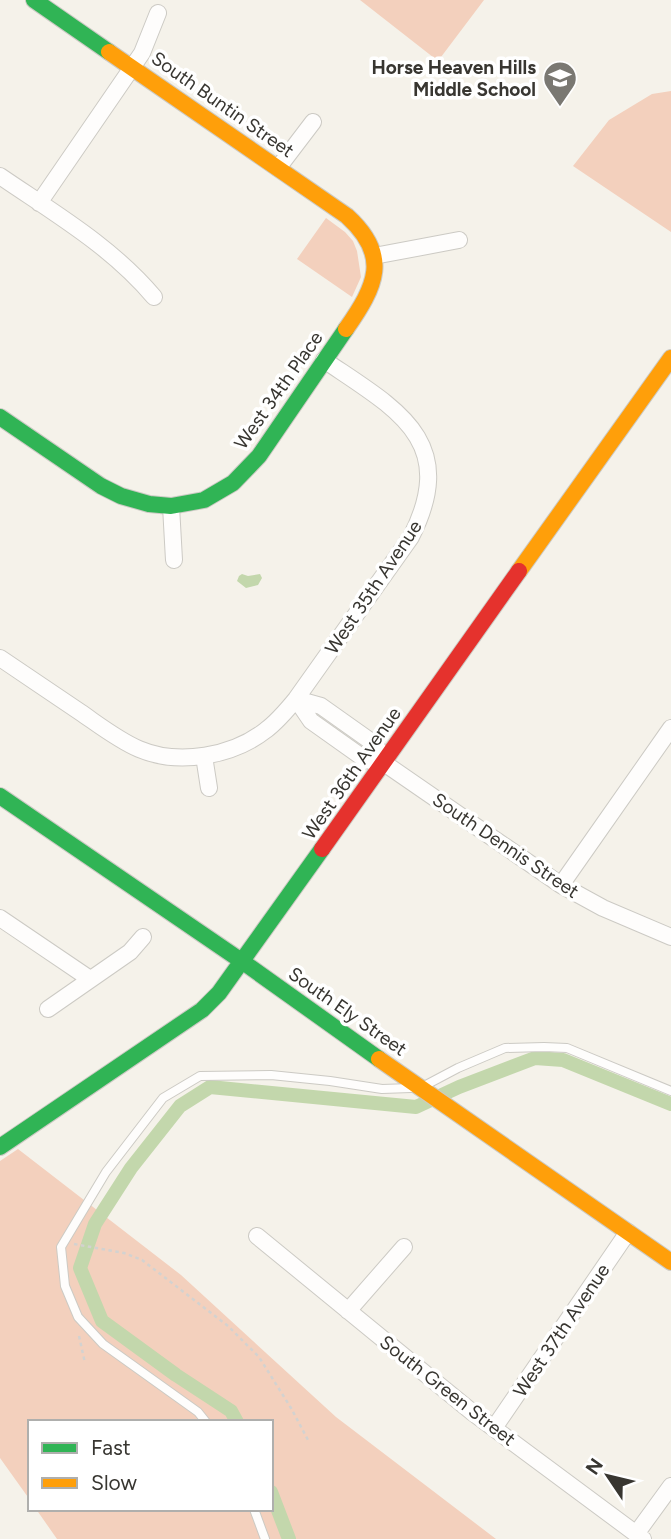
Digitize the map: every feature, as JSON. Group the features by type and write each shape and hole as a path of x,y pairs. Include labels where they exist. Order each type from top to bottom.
{"street":[{"name":"South Buntin Street","path":"34,0 358,224 374,256"},
{"path":"39,203 142,53 158,13"},
{"path":"278,168 313,122"},
{"path":"0,176 108,251 137,276 154,296"},
{"path":"374,256 459,240"},
{"name":"West 34th Place","path":"0,417 101,486 134,501 171,506 204,500 220,492 246,471 258,456 370,292 375,275 374,256"},
{"name":"West 36th Avenue","path":"0,1147 202,1010 219,993 671,358"},
{"name":"West 35th Avenue","path":"204,756 245,743 284,714 411,537 427,500 428,467 424,450 412,430 388,404 324,360"},
{"path":"171,506 174,560"},
{"path":"0,658 125,743 167,757 204,756 209,788"},
{"name":"South Dennis Street","path":"296,699 321,706 376,746 384,763 561,885 603,908 671,937"},
{"path":"561,885 671,728"},
{"name":"South Ely Street","path":"0,796 243,962 671,1262"},
{"path":"0,918 90,979"},
{"path":"48,1009 130,952 143,937"},
{"name":"West 37th Avenue","path":"494,1428 628,1232"},
{"name":"South Green Street","path":"257,1236 472,1412 639,1536"},
{"path":"348,1311 404,1247"},
{"path":"639,1536 671,1486"}],"lane":[{"path":"204,1420 198,1412 103,1345 78,1317 65,1286 61,1248 106,1172 163,1098 200,1076 271,1075 430,1095 458,1069 505,1048 544,1047 567,1048 671,1091"},
{"path":"255,1511 265,1539"}],"path":[{"path":"71,1243 124,1253 142,1260 228,1326 259,1357 308,1440"}],"shaded area":[{"path":"360,0 484,0 438,61"},
{"path":"671,91 671,232 573,166 609,120 652,94"},
{"path":"326,218 345,232 357,251 361,277 352,297 297,259"},
{"path":"242,574 260,574 262,578 258,585 246,588 237,581"},
{"path":"18,1149 181,1275 336,1417 496,1539 57,1539 37,1511 273,1511 273,1420 28,1420 28,1497 0,1458 0,1161"}],"waterway":[{"path":"236,1420 231,1411 102,1321 80,1268 95,1224 131,1168 180,1106 210,1087 416,1107 459,1087 535,1058 563,1060 671,1104"},
{"path":"273,1497 289,1539"}],"traffic: fast":[{"path":"34,0 109,52"},
{"path":"0,417 101,486 121,496 149,504 171,506 204,500 233,483 259,456 346,329"},
{"path":"0,796 243,962 379,1059"},
{"path":"0,1147 202,1010 219,993 322,849"}],"traffic: slow":[{"path":"109,52 347,216 361,231 370,244 374,271 365,299 346,329"},
{"path":"519,571 671,358"},
{"path":"379,1059 671,1262"}],"traffic: jam":[{"path":"322,849 519,571"}],"place":[{"name":"Horse Heaven Hills Middle School","path":"560,108"}]}
